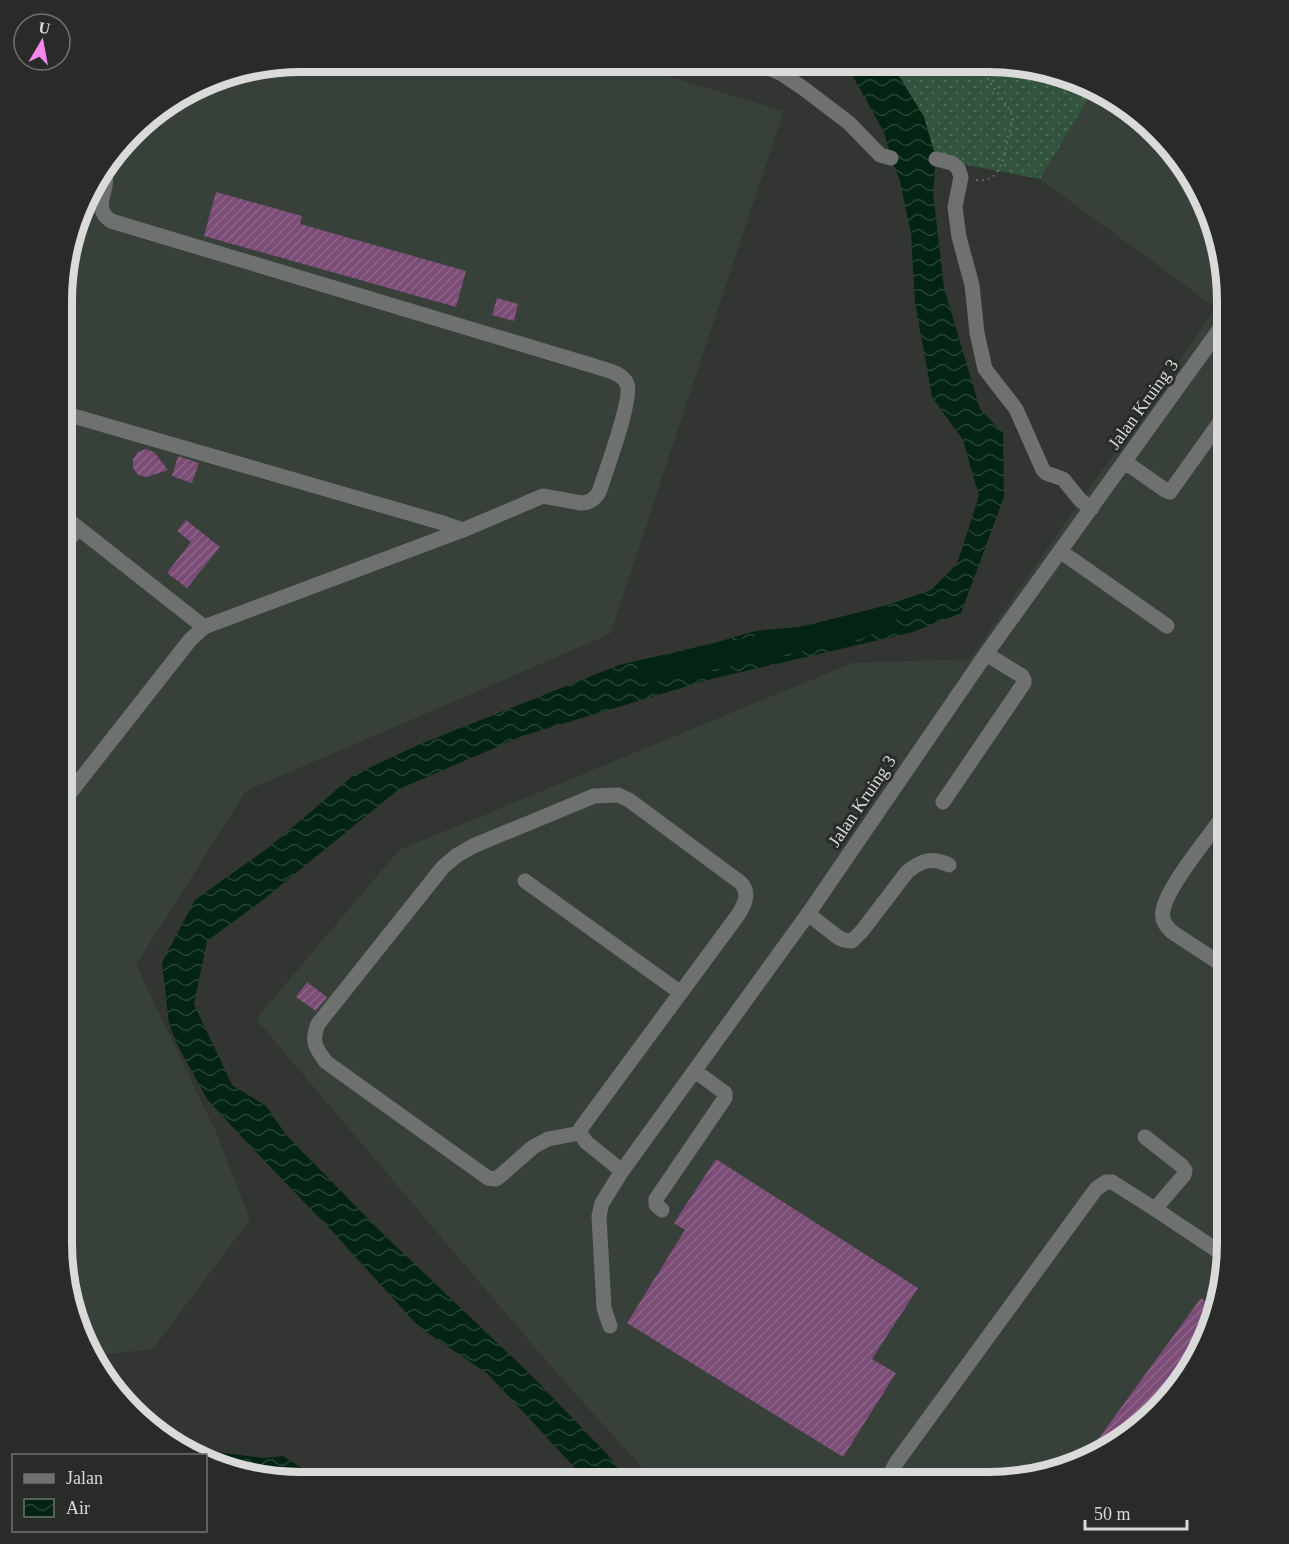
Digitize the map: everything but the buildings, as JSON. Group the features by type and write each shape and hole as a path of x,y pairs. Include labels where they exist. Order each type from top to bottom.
{"street":[{"path":"777,72 849,123 880,155 891,158"},
{"path":"936,159 952,163 958,168 961,177 955,207 958,237 972,285 977,333 985,369 1016,409 1043,470 1063,479 1081,501 1092,508"},
{"path":"72,790 190,640 204,627 463,530 543,496 586,503 596,496 626,407 628,390 622,377 594,366 116,223 103,214 101,202 106,182"},
{"name":"Jalan Kruing 3","path":"610,1326 604,1308 599,1216 602,1203 622,1171 808,914 986,654 1217,333"},
{"path":"72,416 463,530"},
{"path":"1125,462 1170,492 1217,426"},
{"path":"72,523 204,627"},
{"path":"72,536 78,528"},
{"path":"1060,552 1167,626"},
{"path":"943,802 1024,683 1022,676 986,654"},
{"path":"618,795 629,800 741,883 746,889 746,900 738,915 584,1124 580,1133 548,1139 533,1147 496,1179 488,1178 326,1062 314,1044 314,1036 318,1024 443,867 456,856 473,846 594,796 618,795"},
{"path":"1217,825 1179,877 1163,910 1165,925 1172,932 1217,961"},
{"path":"808,914 839,938 852,941 914,866 929,860 949,865"},
{"path":"525,881 681,993"},
{"path":"662,1210 656,1204 656,1199 725,1098 725,1093 695,1071"},
{"path":"580,1133 586,1142 622,1171"},
{"path":"1145,1137 1185,1170 1184,1175 1155,1209"},
{"path":"892,1472 896,1462 1096,1189 1106,1182 1112,1182 1217,1250"}],"path":[{"path":"961,177 980,181 994,176 1001,166 1013,118 985,72"}],"shaded area":[{"path":"286,72 653,72 784,111 610,634 246,791 136,965 216,1132 250,1219 153,1349 102,1355 84,1317 76,1288 72,1258 72,286 76,256 89,213 119,162 139,139 162,119 213,89 256,76"},
{"path":"896,72 1003,72 1033,76 1062,84 1090,96 1040,179 936,159 924,117"},
{"path":"1090,96 1127,119 1150,139 1170,162 1200,213 1213,256 1217,286 1217,1258 1213,1288 1205,1317 1200,1331 1178,1370 1150,1405 1127,1425 1103,1441 1062,1460 1033,1468 1003,1472 646,1472 554,1370 256,1019 399,850 852,663 970,659 1216,308 1040,179"}],"water":[{"path":"896,72 924,117 936,159 933,192 944,288 980,409 1003,433 1004,497 961,613 913,632 711,679 522,736 399,789 264,899 207,941 194,1004 232,1085 266,1106 287,1136 382,1233 531,1375 606,1453 621,1472 604,1472 591,1458 603,1472 579,1472 488,1374 419,1327 207,1099 177,1044 169,1024 162,962 195,900 268,848 354,775 418,745 619,665 755,631 799,627 885,606 931,590 957,564 979,496 963,440 932,397 915,302 911,234 900,181 884,132 851,73"},
{"path":"205,1451 264,1458 283,1456 306,1471 286,1472 256,1468"}],"waterway":[{"path":"649,671 853,628 884,618"}]}
